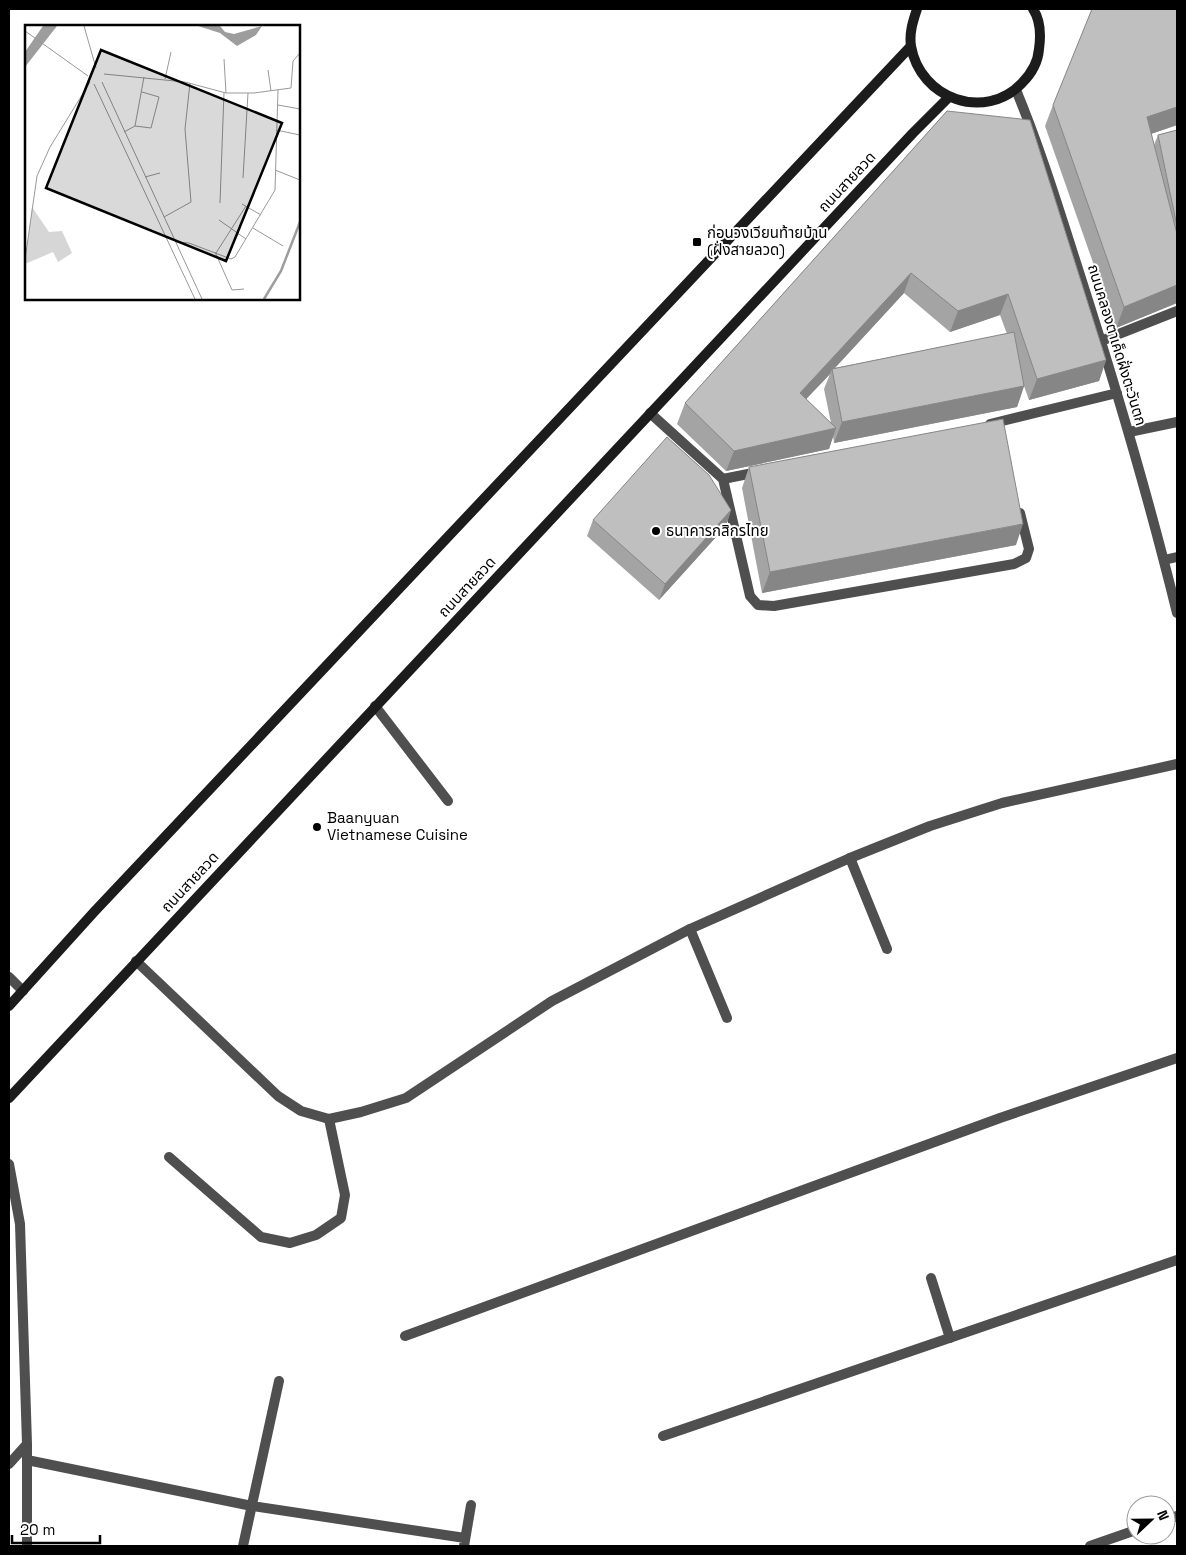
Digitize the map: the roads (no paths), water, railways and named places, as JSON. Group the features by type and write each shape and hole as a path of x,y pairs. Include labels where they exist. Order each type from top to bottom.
{"main road":[{"path":"917,9 912,27 911,46 918,67 931,84 949,97 971,103 995,101 1016,90 1030,75 1039,56 1041,35 1038,11"},
{"path":"9,1006 108,897 911,46"},
{"name":"ถนนสายลวด","path":"9,1098 650,413 949,97"}],"street":[{"name":"ถนนคลองตาเค็ดฝั่งตะวันตก","path":"1016,90 1035,136 1101,341 1129,432 1177,613"},
{"path":"1101,341 1177,311"},
{"path":"980,426 1000,427 1117,393"},
{"path":"650,413 723,479 750,596 758,605 774,606 1014,564 1026,558 1028,549 1018,504"},
{"path":"1129,432 1177,422"},
{"path":"723,479 765,471"},
{"path":"1164,560 1177,557"},
{"path":"375,706 448,801"},
{"path":"136,961 278,1096 301,1111 329,1119 361,1112 406,1098 552,1001 690,929 850,858 930,826 1002,803 1177,764"},
{"path":"850,858 887,949"},
{"path":"690,929 727,1018"},
{"path":"9,977 23,991"},
{"path":"405,1336 1000,1118 1177,1058"},
{"path":"170,1157 261,1237 290,1243 316,1235 342,1218 345,1195 329,1119"},
{"path":"9,1164 20,1224 27,1444 27,1546"},
{"path":"662,1436 1177,1260"},
{"path":"931,1278 950,1338"},
{"path":"243,1546 279,1381"},
{"path":"9,1464 27,1444"},
{"path":"27,1460 252,1506 465,1542 471,1505"},
{"path":"1090,1546 1121,1541"}],"place":[{"name":"ก่อนวงเวียนท้ายบ้าน (ฝั่งสายลวด)","path":"697,242"},
{"name":"ธนาคารกสิกรไทย","path":"656,531"},
{"name":"Baanyuan Vietnamese Cuisine","path":"317,827"}]}
